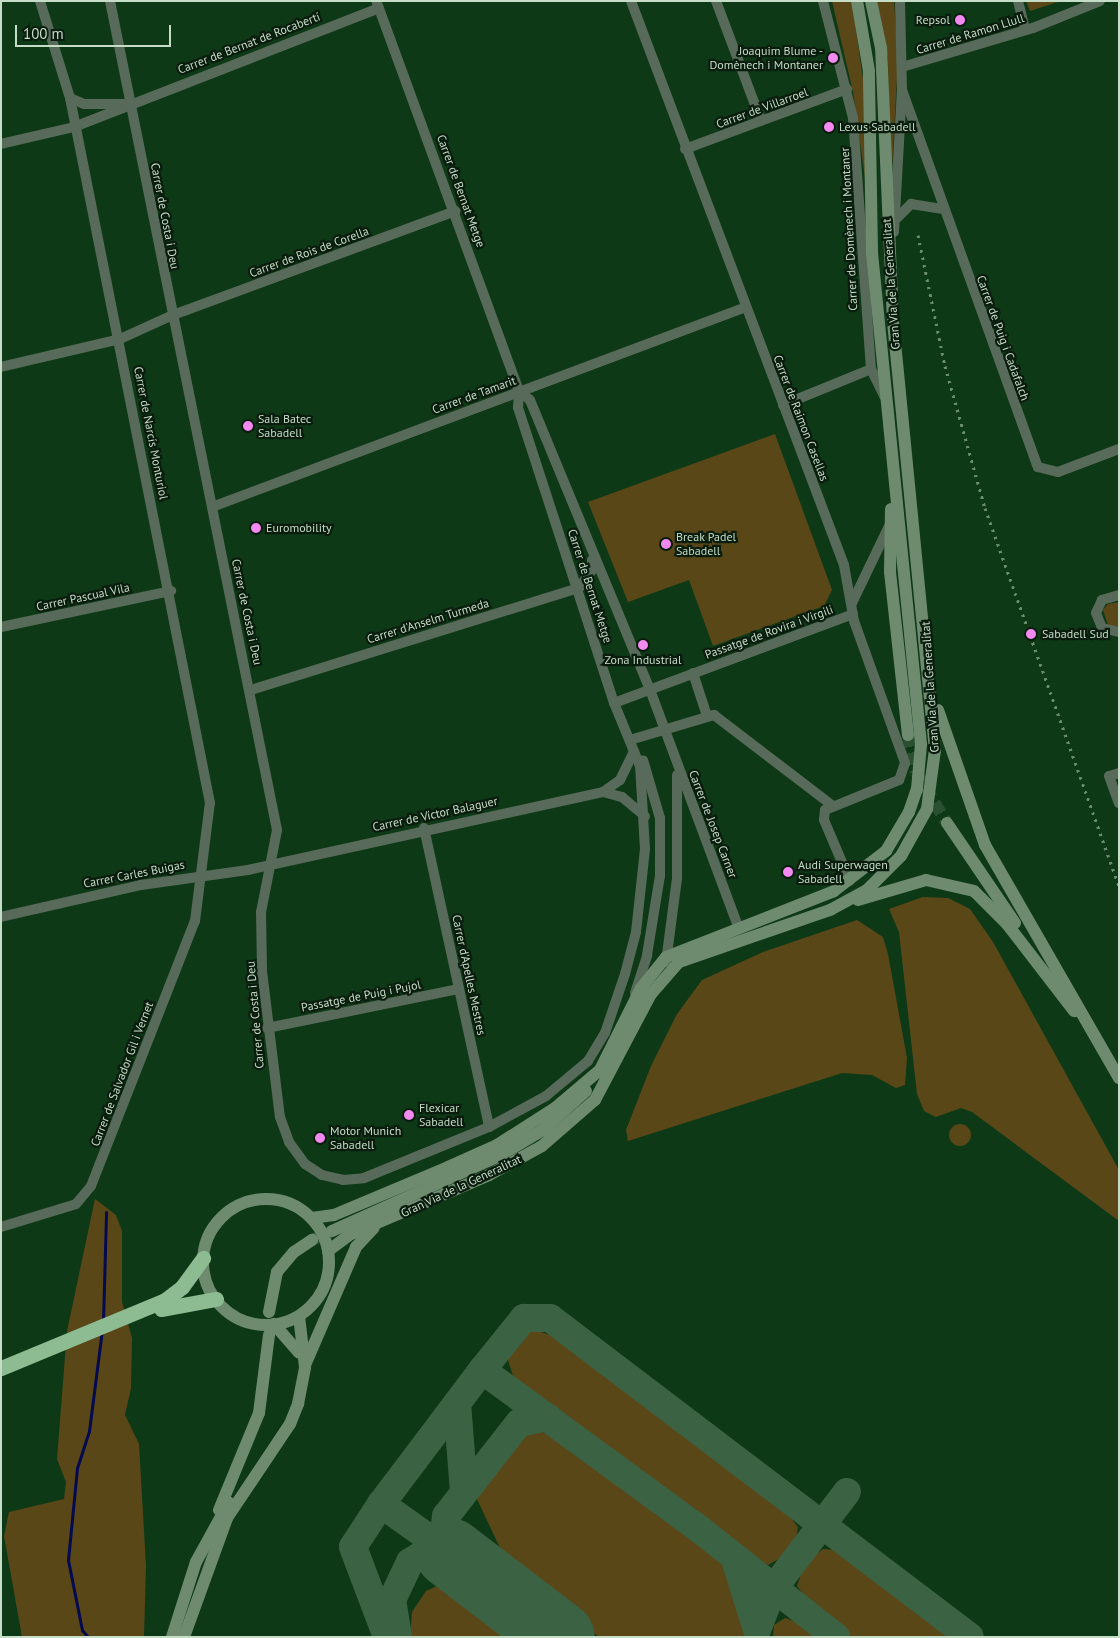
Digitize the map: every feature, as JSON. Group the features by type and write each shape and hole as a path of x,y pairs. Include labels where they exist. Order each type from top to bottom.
{"highway":[{"path":"1,1379 137,1315 174,1294 203,1258"},
{"path":"137,1315 187,1301 216,1299"},
{"path":"1,1368 74,1344"}],"street":[{"name":"Carrer de Narcís Monturiol","path":"40,1 70,98 74,126 120,339 208,774 204,873"},
{"name":"Carrer de Costa i Deu","path":"110,1 172,315 251,690 277,830 273,863 262,912 267,1028 280,1117 289,1142 305,1164 322,1175 342,1180 364,1178"},
{"name":"Carrer de Raimon Casellas","path":"631,1 685,149 844,565 853,614 905,766 898,780 833,806"},
{"path":"716,1 761,121"},
{"name":"Carrer de Domènech i Montaner","path":"823,1 847,89 857,147 871,369 886,399"},
{"name":"Gran Via de la Generalitat","path":"312,1218 334,1215 497,1145 555,1108 600,1070 630,1008 666,957 738,926 834,891 868,868 899,833 917,789 921,764 872,251 870,90 857,1"},
{"name":"Gran Via de la Generalitat","path":"328,1251 349,1235 489,1175 542,1146 595,1100 621,1056 642,1009 669,971 693,955 830,910 884,876 901,856 927,809 935,750 887,241 883,79 871,1"},
{"path":"1018,1 1025,30"},
{"name":"Carrer de Ramon Llull","path":"902,67 1025,30 1100,1"},
{"name":"Carrer de Puig i Cadafalch","path":"898,368 895,221 902,90 901,3"},
{"name":"Carrer de Bernat de Rocabertí","path":"1,144 74,126 378,4"},
{"name":"Carrer de Bernat Metge","path":"364,1178 489,1127 546,1096 588,1061 605,1033 636,932 645,816 634,750 614,703 579,588 518,407 519,391 378,4"},
{"name":"Carrer de Villarroel","path":"685,149 847,89"},
{"name":"Carrer de Puig i Cadafalch","path":"902,90 942,209 1035,462 1045,471 1058,472 1119,449"},
{"path":"70,98 84,104 130,104"},
{"path":"895,221 911,204 942,209"},
{"name":"Carrer de Rois de Corella","path":"1,367 120,339 172,315 455,211"},
{"name":"Carrer de Tamarit","path":"212,507 746,307"},
{"path":"783,405 871,369"},
{"name":"Carrer de Bernat Metge","path":"519,391 530,400 592,556 649,687 664,731"},
{"path":"892,460 890,572 908,735"},
{"path":"852,603 891,523"},
{"path":"579,588 592,570 592,556"},
{"name":"Carrer d'Anselm Turmeda","path":"251,690 579,588"},
{"name":"Carrer Pascual Vila","path":"1,627 171,591"},
{"path":"1119,595 1102,600 1096,613 1102,628 1119,632"},
{"name":"Passatge de Rovira i Virgili","path":"649,687 693,673 853,614"},
{"name":"Passatge de Rovira i Virgili","path":"693,673 707,716"},
{"path":"930,684 985,845 1119,1078"},
{"path":"614,703 649,687"},
{"path":"630,740 714,715 833,806 825,810 824,820 850,881"},
{"name":"Carrer de Josep Carner","path":"664,731 738,926"},
{"name":"Carrer de Bernat Metge","path":"630,1008 647,955 660,876 660,818 646,766 634,750"},
{"name":"Carrer de Víctor Balaguer","path":"273,863 424,828 603,792 620,780 634,750"},
{"path":"621,1056 627,1028 666,957 676,878 676,764"},
{"path":"1114,775 1119,802"},
{"path":"603,792 622,797 645,816"},
{"path":"947,823 1095,1038"},
{"name":"Carrer d'Apelles Mestres","path":"424,828 489,1127"},
{"name":"Carrer Carles Buigas","path":"1,917 204,873 273,863"},
{"name":"Carrer de Salvador Gil i Vernet","path":"1,1227 76,1204 85,1196 195,921 204,873"},
{"path":"830,910 926,880 974,890 1007,924 1095,1038"},
{"name":"Passatge de Puig i Pujol","path":"267,1028 459,989"},
{"path":"332,1231 524,1143 569,1109 600,1070"},
{"path":"272,1330 299,1316 324,1288 328,1251 312,1218 279,1200 242,1204 218,1222 203,1258 216,1299 239,1318 272,1330 294,1344 305,1367"},
{"path":"184,1637 227,1518 276,1444 298,1404 305,1367 356,1247 379,1223"},
{"path":"269,1312 277,1272 294,1252 312,1240"},
{"path":"299,1316 305,1367"},
{"path":"172,1637 196,1562 217,1517 259,1413 272,1330"},
{"path":"217,1517 276,1444"}],"shaded area":[{"path":"832,1 852,1 865,94 865,178 853,92"},
{"path":"877,1 894,1 898,61 890,203 888,59"},
{"path":"1026,1 1061,1 1030,11"},
{"path":"775,434 832,590 824,606 713,646 689,580 628,602 588,502"},
{"path":"1119,602 1119,627 1108,625 1103,610 1108,604"},
{"path":"923,897 948,898 970,909 993,942 1119,1170 1119,1221 972,1112 961,1108 936,1117 924,1111 917,1094 899,932 889,909"},
{"path":"857,920 883,937 888,954 907,1058 905,1085 896,1088 872,1075 842,1073 628,1141 626,1130 651,1066 677,1014 702,980 763,952"},
{"path":"960,1124 968,1127 971,1135 968,1143 960,1146 952,1143 949,1135 952,1127"},
{"path":"95,1199 116,1215 122,1231 122,1302 132,1338 131,1388 125,1415 139,1444 146,1566 144,1637 22,1637 4,1536 9,1512 64,1499 66,1482 57,1459 67,1331"},
{"path":"533,1329 566,1341 778,1502 798,1527 796,1539 784,1556 768,1565 737,1551 529,1393 513,1376 507,1357 515,1341"},
{"path":"530,1431 540,1431 564,1442 721,1561 732,1578 750,1637 599,1637 532,1585 500,1548 476,1497"},
{"path":"823,1549 837,1550 865,1567 957,1637 851,1637 813,1607 797,1586 805,1563"},
{"path":"439,1585 454,1589 517,1637 410,1637 412,1612 426,1591"},
{"path":"785,1618 797,1622 822,1637 773,1637 774,1625"}],"waterway":[{"path":"103,1322 106,1212"},
{"path":"88,1637 82,1630 68,1560 77,1468 89,1431 102,1330"}],"taxiway":[{"path":"482,1370 524,1318 550,1318 970,1637"},
{"path":"450,1553 381,1504 482,1370 698,1528 836,1637"},
{"path":"457,1403 464,1491"},
{"path":"450,1553 443,1544 446,1516 519,1423 547,1417"},
{"path":"735,1559 757,1630 773,1589 847,1492"},
{"path":"381,1504 353,1547 387,1637"},
{"path":"398,1637 392,1600 410,1562 431,1549 450,1553"}],"runway":[{"path":"450,1553 560,1637"}],"tunnel":[{"path":"908,735 916,772 947,823"},
{"path":"312,1240 332,1231"}],"railway":[{"path":"918,235 945,366 985,508 1119,886"}],"place":[{"name":"Repsol","path":"960,20"},
{"name":"Joaquim Blume - Domènech i Montaner","path":"833,58"},
{"name":"Lexus Sabadell","path":"829,127"},
{"name":"Sala Batec Sabadell","path":"248,426"},
{"name":"Euromobility","path":"256,528"},
{"name":"Break Padel Sabadell","path":"666,544"},
{"name":"Sabadell Sud","path":"1031,634"},
{"name":"Zona Industrial","path":"643,645"},
{"name":"Audi Superwagen Sabadell","path":"788,872"},
{"name":"Flexicar Sabadell","path":"409,1115"},
{"name":"Motor Munich Sabadell","path":"320,1138"}]}
